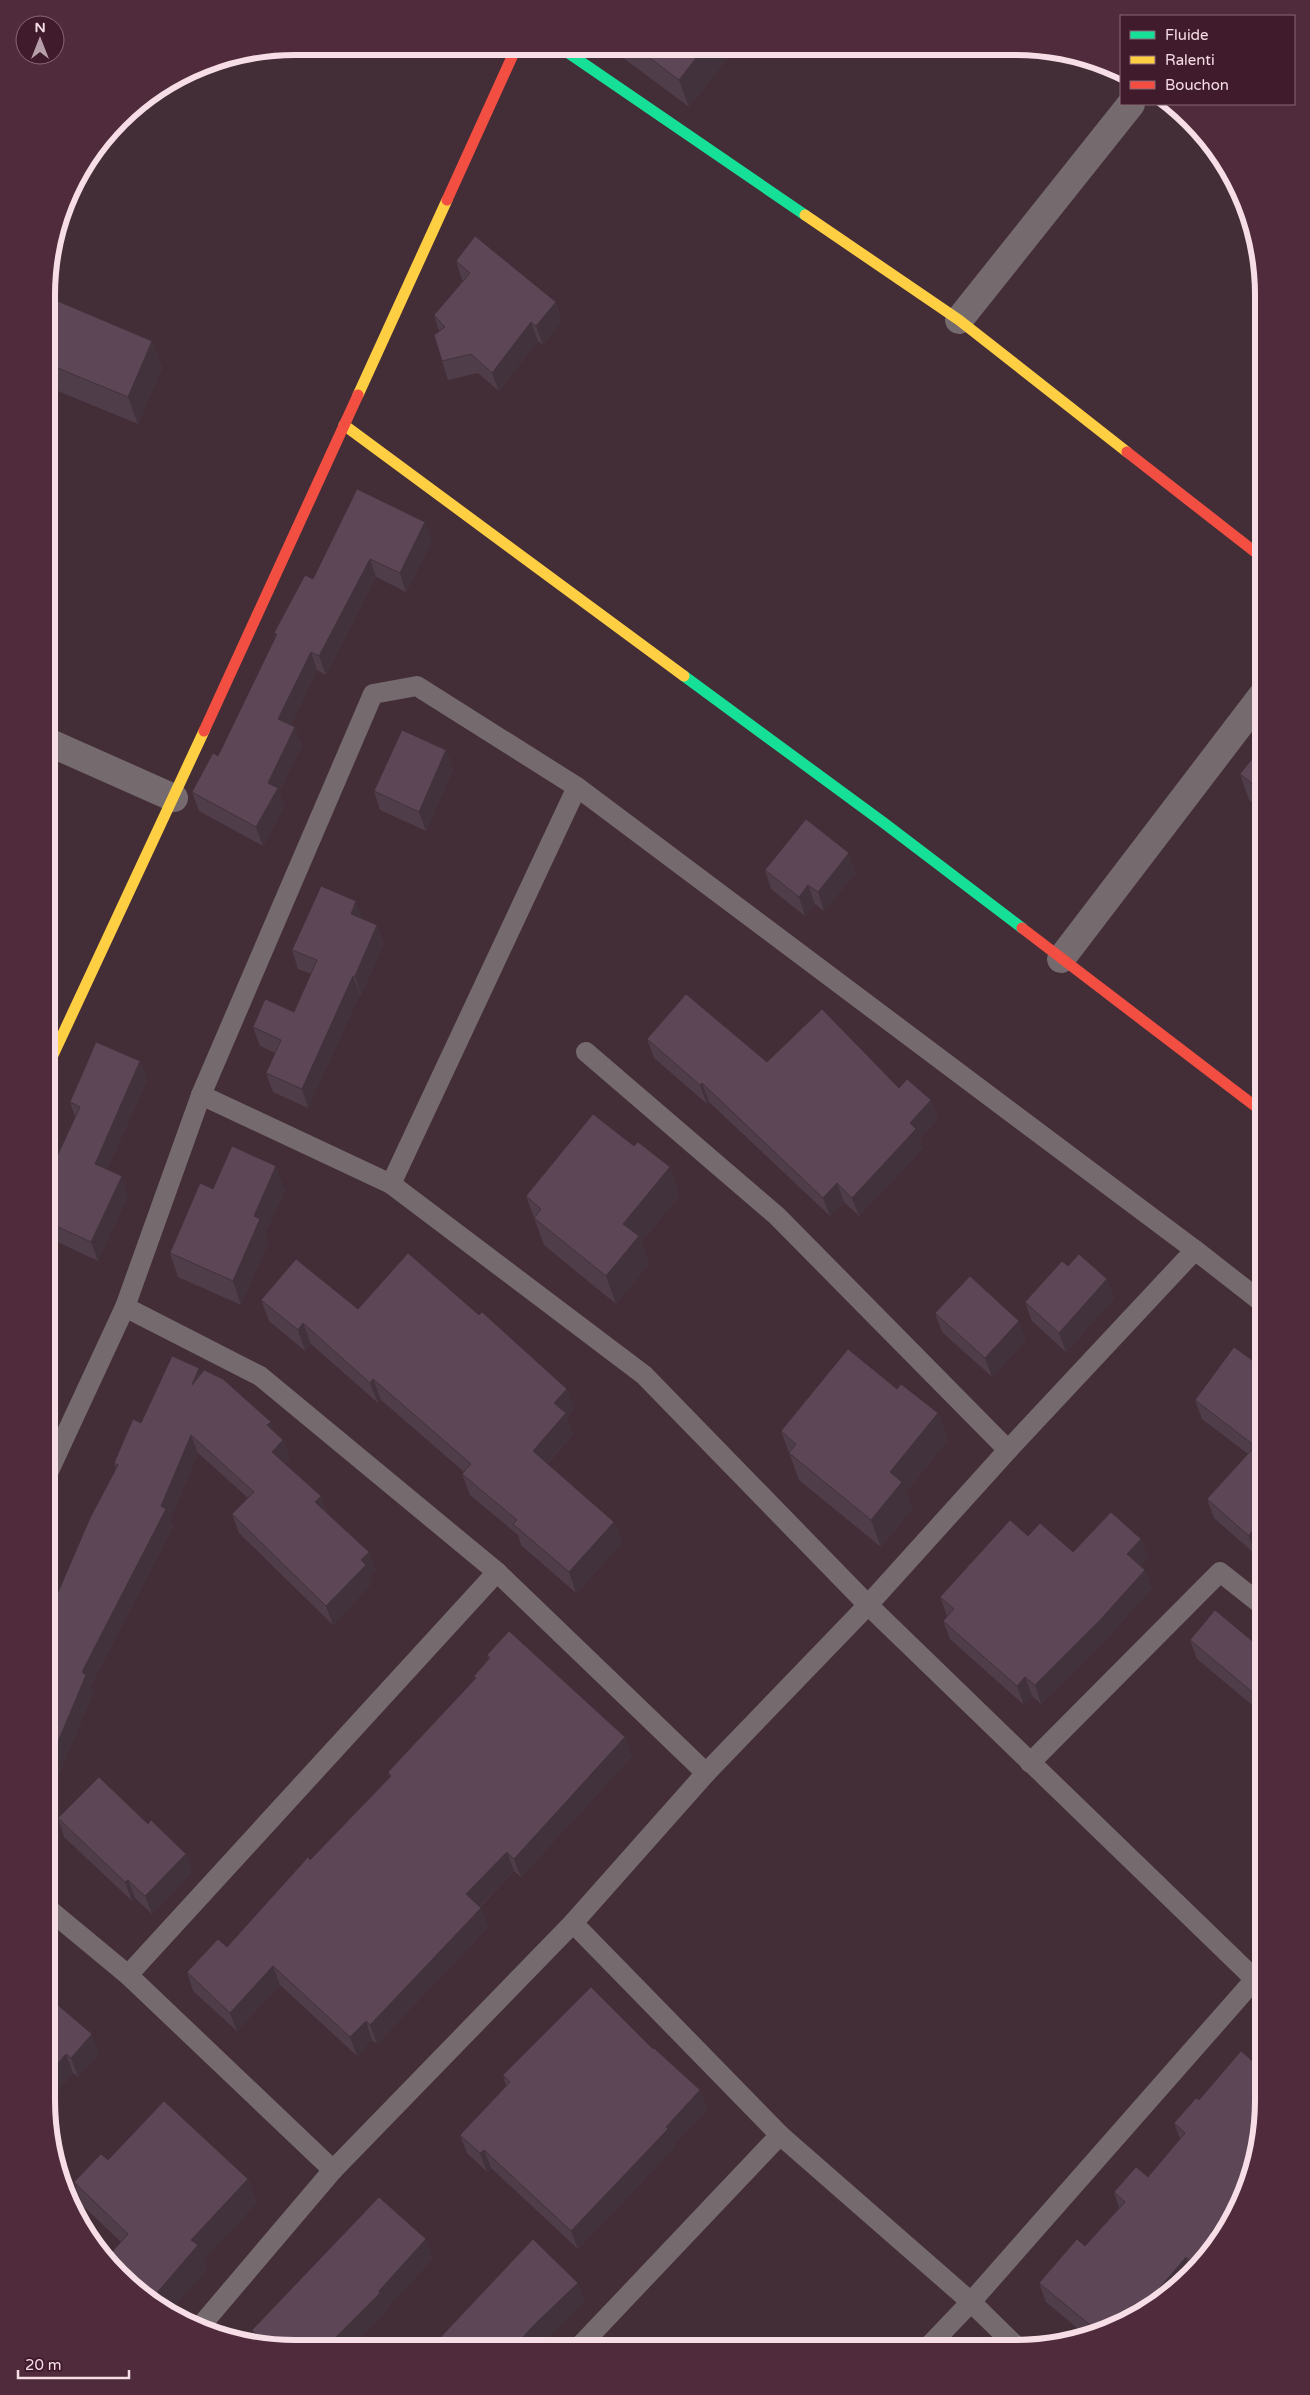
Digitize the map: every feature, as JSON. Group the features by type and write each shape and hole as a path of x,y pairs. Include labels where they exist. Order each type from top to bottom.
{"street":[{"path":"55,1051 174,798 513,55"},
{"path":"572,55 959,320 1255,552"},
{"path":"959,320 1130,105"},
{"path":"344,424 884,823 1255,1106"},
{"path":"1061,959 1255,704"},
{"path":"55,745 174,798"}],"lane":[{"path":"55,1459 125,1307 201,1095 373,694 417,686 577,787 1255,1296"},
{"path":"391,1184 577,787"},
{"path":"586,1052 777,1216 1008,1450"},
{"path":"201,1095 391,1184 644,1374 868,1605 1030,1763 1255,1974"},
{"path":"204,2322 333,2170 573,1923 706,1772 868,1605 1008,1450 1195,1250"},
{"path":"125,1307 260,1376 497,1572 706,1772"},
{"path":"128,1975 497,1572"},
{"path":"1030,1763 1220,1572 1255,1600"},
{"path":"55,1914 128,1975 333,2170"},
{"path":"573,1923 780,2135 971,2302 1010,2340"},
{"path":"935,2340 971,2302 1255,1985"},
{"path":"587,2340 780,2135"}],"building":[{"path":"646,55 698,55 679,80"},
{"path":"475,236 556,302 536,326 531,322 492,373 471,354 442,361 434,335 445,327 434,315 470,273 456,261"},
{"path":"55,300 152,341 128,397 55,367"},
{"path":"357,489 425,522 400,573 370,559 319,656 311,652 278,719 295,727 268,783 278,788 256,827 192,792 213,753 218,756 277,634 274,633 305,575 313,579"},
{"path":"402,730 446,750 419,812 374,791"},
{"path":"1255,755 1255,786 1240,774"},
{"path":"806,819 849,853 818,892 808,885 799,897 765,870"},
{"path":"321,886 356,901 351,914 377,925 302,1089 266,1073 281,1040 253,1027 265,999 294,1012 317,960 292,950"},
{"path":"686,994 767,1062 822,1009 899,1088 907,1079 931,1100 910,1123 916,1129 852,1198 837,1183 823,1198 702,1083 700,1085 647,1039"},
{"path":"96,1042 140,1061 95,1164 122,1176 91,1242 55,1226 55,1161 80,1107 70,1102"},
{"path":"593,1114 634,1146 638,1142 670,1167 623,1224 639,1236 606,1276 534,1218 541,1209 526,1196"},
{"path":"232,1146 276,1166 254,1216 260,1219 233,1281 170,1253 200,1183 213,1189"},
{"path":"408,1253 479,1315 482,1312 567,1389 554,1403 566,1413 533,1451 614,1522 569,1572 513,1524 517,1520 462,1474 471,1464 373,1379 370,1383 303,1323 298,1330 261,1300 296,1259 358,1309"},
{"path":"1079,1254 1107,1279 1059,1333 1025,1302 1062,1261 1068,1266"},
{"path":"970,1276 1019,1321 985,1358 935,1313"},
{"path":"1234,1347 1255,1362 1255,1446 1195,1400"},
{"path":"848,1349 897,1389 901,1384 938,1413 890,1472 902,1482 871,1520 789,1453 796,1444 781,1431"},
{"path":"172,1356 199,1368 192,1385 204,1370 223,1379 271,1422 267,1425 283,1440 272,1452 321,1496 315,1502 369,1552 361,1560 366,1565 326,1606 232,1514 254,1492 191,1435 161,1506 166,1509 82,1672 86,1675 55,1749 55,1599 90,1518 118,1465 114,1463 133,1419 141,1423"},
{"path":"1255,1446 1255,1532 1253,1530 1249,1536 1207,1499"},
{"path":"1111,1512 1141,1539 1127,1554 1145,1570 1101,1619 1035,1685 1025,1677 1017,1686 943,1621 954,1609 940,1597 1010,1520 1028,1536 1040,1523 1073,1552"},
{"path":"1215,1610 1255,1643 1255,1694 1190,1640"},
{"path":"509,1631 625,1737 514,1859 507,1852 466,1894 481,1908 370,2025 366,2021 350,2037 273,1966 230,2013 187,1972 218,1939 227,1947 308,1857 310,1860 391,1776 388,1772 476,1678 474,1676 490,1658 487,1655"},
{"path":"99,1777 148,1824 151,1820 186,1854 145,1896 128,1880 125,1882 58,1818"},
{"path":"591,1987 653,2049 700,2090 666,2127 668,2129 571,2231 484,2150 480,2153 460,2135 510,2082 503,2075"},
{"path":"55,2003 92,2034 71,2058 66,2054 55,2067"},
{"path":"1241,2051 1255,2063 1253,2131 1247,2162 1237,2192 1227,2212 1211,2232 1214,2234 1192,2262 1186,2257 1148,2300 1107,2322 1092,2327 1039,2283 1077,2239 1085,2246 1125,2202 1114,2192 1136,2167 1148,2177 1185,2133 1174,2123 1196,2098 1199,2100"},
{"path":"164,2101 248,2179 191,2240 198,2245 156,2294 111,2253 128,2234 74,2182 101,2154 108,2160"},
{"path":"379,2197 426,2239 379,2291 380,2293 333,2340 264,2338 257,2337 252,2330"},
{"path":"533,2239 578,2283 520,2340 438,2340"}],"traffic: fast":[{"path":"571,55 805,215"},
{"path":"684,676 884,823 1022,928"}],"traffic: slow":[{"path":"358,395 447,200"},
{"path":"805,215 959,320 1127,452"},
{"path":"344,425 684,676"},
{"path":"55,1051 204,731"}],"traffic: jam":[{"path":"447,200 513,55"},
{"path":"204,731 358,395"},
{"path":"1127,452 1255,552"},
{"path":"1022,928 1255,1106"}]}
